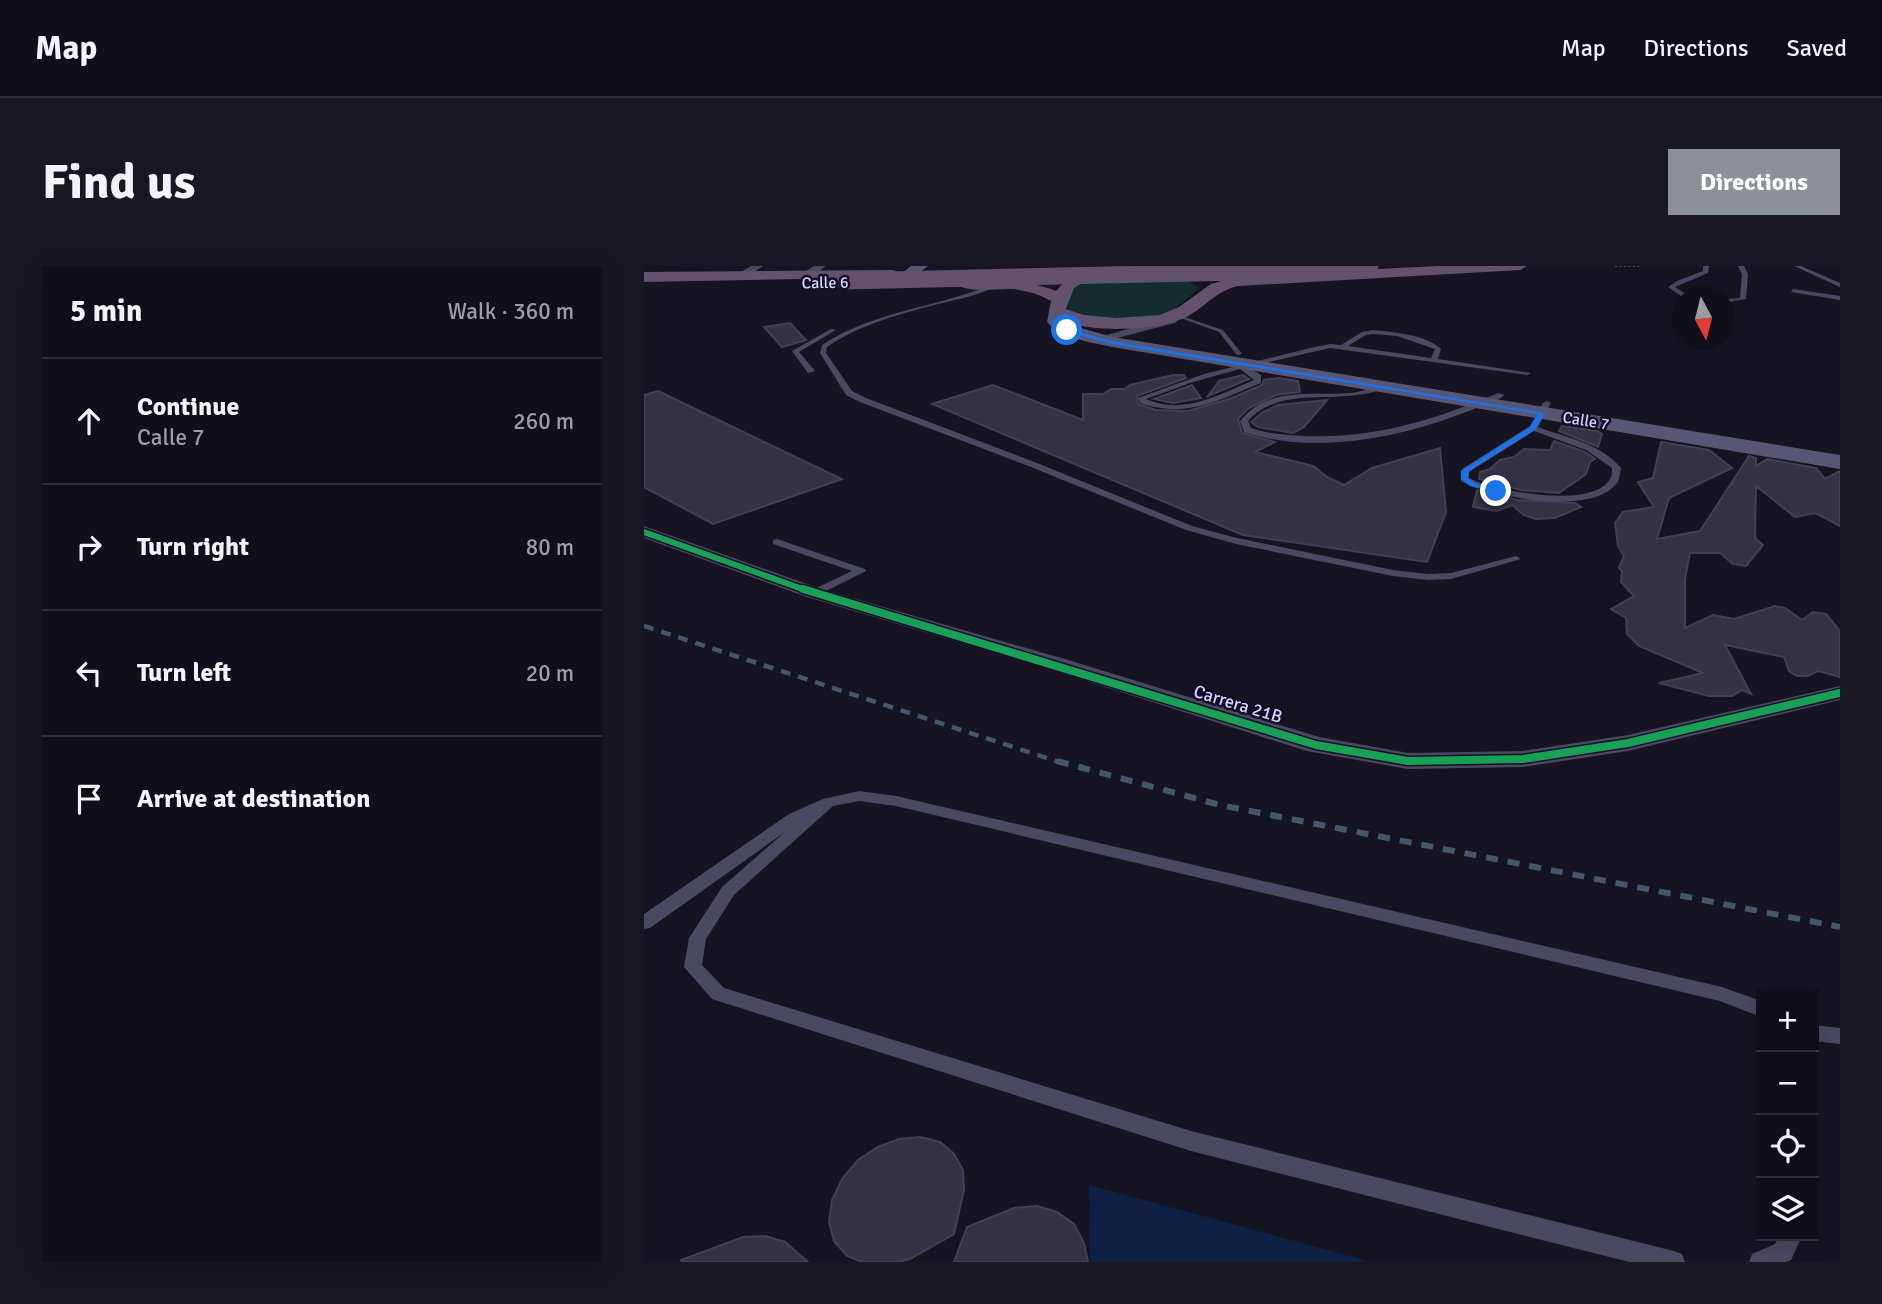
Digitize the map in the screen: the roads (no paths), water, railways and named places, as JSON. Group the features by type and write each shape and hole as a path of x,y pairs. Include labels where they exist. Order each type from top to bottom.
{"highway":[{"name":"Calle 6","path":"644,282 1510,266"},
{"path":"644,282 914,270 1032,273 1175,267 1255,269 1520,266"},
{"path":"1175,267 1202,279 1206,291"},
{"path":"1058,305 1069,283 1105,269"},
{"path":"644,282 997,284 1046,290 1058,305 1080,320 1110,323 1174,318 1206,291 1255,269"}],"main road":[{"name":"Calle 7","path":"1058,305 1056,322 1067,330 1098,339 1382,386 1492,399"},
{"name":"Calle 7","path":"1174,318 1167,327 1168,335 1189,345 1243,362 1273,359 1492,399 1540,415 1840,462"},
{"name":"Calle 7","path":"1540,415 1840,449"}],"street":[{"path":"741,276 758,266"},
{"path":"807,275 821,266"},
{"path":"997,284 1032,273"},
{"path":"1098,339 1174,318"},
{"name":"Carrera 21B","path":"644,532 814,593 1060,665 1316,745 1408,761 1523,759 1628,743 1840,694"}],"lane":[{"path":"1672,287 1680,281 1706,272 1706,266"},
{"path":"1735,300 1743,299 1745,274 1741,266"},
{"path":"1797,266 1840,285"},
{"path":"997,284 979,292 855,328 834,338 824,346 823,353 849,393 1189,528 1236,541 1393,573 1428,577 1451,576 1516,559"},
{"path":"1793,291 1840,298"},
{"path":"811,371 795,351 830,331 855,328"},
{"path":"1344,346 1364,333 1398,334 1434,345 1438,349 1434,359"},
{"path":"1273,359 1316,348 1344,346 1527,373"},
{"path":"1243,362 1258,377 1258,381 1195,406 1168,409 1143,401 1142,398 1164,388 1243,362"},
{"path":"1382,386 1361,393 1288,397 1255,410 1244,421 1247,430 1255,433 1340,440 1403,432 1492,399"},
{"path":"1540,415 1610,459 1617,468 1614,481 1600,492 1571,497 1529,496 1496,491 1465,479 1465,471 1540,415"},
{"path":"777,542 860,570 814,593"},
{"path":"644,923 794,818 828,802 859,796 896,801 1722,994 1756,1007"},
{"path":"828,802 728,891 698,938 693,967 718,994 1191,1141 1674,1262"},
{"path":"1819,1034 1840,1036"},
{"path":"1760,1262 1783,1252 1788,1241"}],"water":[{"path":"1089,1185 1372,1262 1090,1262"}],"railway":[{"path":"644,626 1062,763"},
{"path":"1057,761 1220,805 1840,927"}]}
